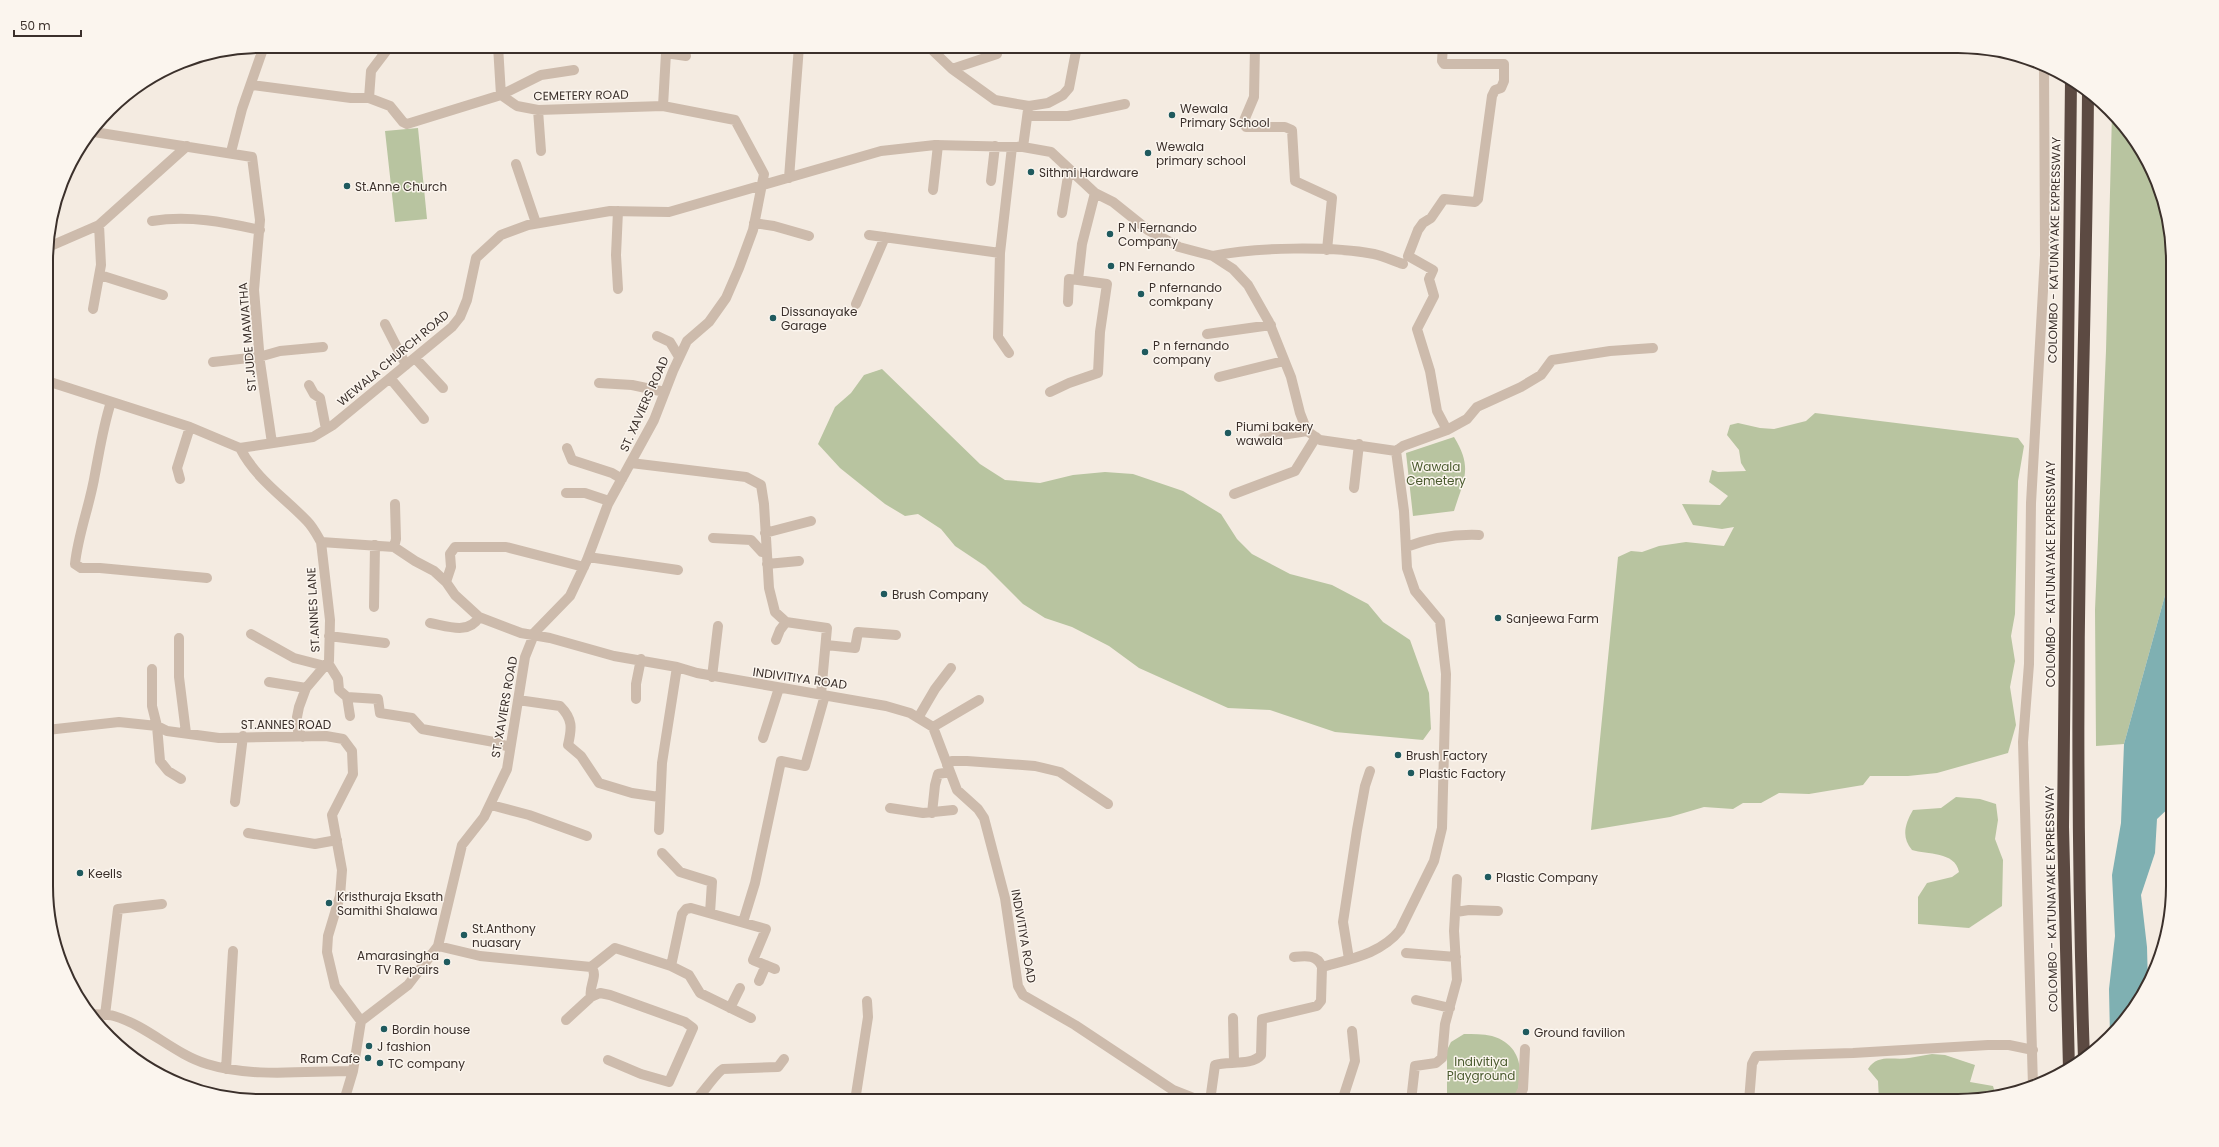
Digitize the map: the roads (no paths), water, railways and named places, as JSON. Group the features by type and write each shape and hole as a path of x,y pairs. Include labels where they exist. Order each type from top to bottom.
{"highway":[{"name":"COLOMBO - KATUNAYAKE EXPRESSWAY","path":"2069,1062 2062,827 2071,87"},
{"path":"2084,1052 2078,845 2078,735 2088,99"}],"street":[{"path":"97,133 231,152 242,109 252,85 262,53"},
{"path":"369,98 371,71 385,53"},
{"path":"498,53 501,95"},
{"path":"663,106 666,53 686,56"},
{"path":"789,178 798,53"},
{"path":"935,53 952,69 995,100 1028,111 1068,116 1124,104"},
{"path":"1028,111 1048,103 1066,92 1069,88 1076,53"},
{"path":"1255,53 1254,97 1243,123 1246,127 1285,128 1292,130 1295,181 1332,198 1327,250"},
{"path":"1443,53 1442,61 1444,64 1504,64 1504,81 1501,88 1496,90 1492,96 1478,199 1475,202 1444,199 1434,215 1423,223 1418,230 1408,256 1433,270 1430,278 1434,296 1417,329 1430,371 1437,411 1447,430"},
{"path":"952,69 997,54"},
{"path":"252,85 351,98 369,98 390,106 403,122 408,124 501,95 541,75 574,70"},
{"path":"2033,1080 2023,742 2029,664 2031,503 2045,255 2044,72"},
{"name":"CEMETERY ROAD","path":"501,95 517,106 538,110 663,106 735,120 764,174 760,186"},
{"path":"538,110 541,151"},
{"path":"1023,147 1028,111"},
{"path":"933,190 938,145"},
{"name":"WEWALA CHURCH ROAD","path":"240,448 313,437 326,429 415,358 452,327 460,317 467,300 476,258 501,235 536,223 618,211 669,212 880,151 938,145 1023,147 1051,152 1095,193 1113,202 1148,230 1179,246 1214,256"},
{"path":"53,245 99,225 187,146"},
{"path":"990,181 995,146"},
{"path":"1009,353 998,337 1000,253 1012,147"},
{"name":"ST.JUDE MAWATHA","path":"231,152 252,157 260,230 254,290 260,357 272,443"},
{"path":"516,164 536,223"},
{"path":"1062,213 1070,170"},
{"name":"ST. XAVIERS ROAD","path":"361,1021 408,985 438,946 462,845 484,817 491,805 506,769 526,657 535,632 570,596 584,567 609,501 654,420 679,357 687,341 709,322 726,298 739,268 754,224 760,186"},
{"path":"1078,280 1082,244 1095,193"},
{"path":"618,211 616,255 618,289"},
{"path":"152,221 172,218 211,220 260,230"},
{"path":"754,224 774,226 809,236"},
{"path":"93,309 100,275 99,225"},
{"path":"869,236 1000,253"},
{"path":"856,304 886,237"},
{"path":"1214,256 1241,251 1327,250 1374,254 1403,264"},
{"path":"1214,256 1233,269 1248,285 1271,325 1312,434 1320,440 1359,444 1396,451 1403,446 1447,430 1467,419 1477,407 1521,387 1541,375 1552,360 1610,351 1653,348"},
{"path":"100,275 163,295"},
{"path":"1050,392 1069,383 1098,373 1100,332 1107,284 1069,279 1068,302"},
{"path":"386,324 406,365"},
{"path":"1207,334 1271,325"},
{"path":"657,336 670,342 679,357"},
{"path":"213,362 260,357 280,351 323,347"},
{"path":"415,358 443,388"},
{"path":"1219,377 1284,361"},
{"path":"390,378 424,419"},
{"path":"53,383 190,428 240,448 248,464 265,484 308,522 321,542"},
{"path":"599,383 632,385 665,392"},
{"path":"309,385 314,394 320,398 326,429"},
{"path":"111,402 102,430 96,474 76,550 75,564 80,568 100,568 207,578"},
{"path":"180,479 177,468 190,428"},
{"path":"1263,438 1312,434"},
{"path":"1234,494 1295,471 1312,434"},
{"path":"1354,488 1359,444"},
{"path":"568,448 572,460 612,473 622,479"},
{"path":"1322,966 1379,949 1392,940 1400,930 1434,861 1442,828 1446,674 1440,622 1415,591 1407,568 1404,511 1396,451"},
{"path":"631,463 746,477 761,485 770,588 775,612 786,622 827,628 823,694 805,766 781,761 755,883 743,922"},
{"path":"566,493 585,493 609,501"},
{"path":"394,547 396,539 395,504"},
{"path":"765,533 811,521"},
{"path":"1406,547 1432,538 1459,534 1479,535"},
{"path":"713,538 751,540 767,558 799,561"},
{"name":"INDIVITIYA ROAD","path":"321,542 394,547 415,561 434,571 446,582 455,595 479,617 534,636 550,638 614,656 641,659 677,667 712,677 823,694 886,706 910,713 933,727 957,790 978,809 988,831 1005,898 1018,986 1023,995 1075,1025 1173,1090 1184,1094"},
{"name":"ST.ANNES LANE","path":"303,738 298,730 297,717 306,688 326,664 329,636 327,590 321,542"},
{"path":"374,607 375,545"},
{"path":"446,582 452,567 450,554 455,547 506,547 584,567"},
{"path":"588,557 678,570"},
{"path":"430,623 465,629 475,624 479,617"},
{"path":"776,640 780,630 786,622"},
{"path":"712,677 718,626"},
{"path":"826,645 855,648 858,632 896,635"},
{"path":"251,634 294,658 326,664 338,679 339,690 347,697 378,699 380,713 412,718 422,729 494,742 509,747"},
{"path":"329,636 385,643"},
{"path":"179,638 179,677 186,733"},
{"path":"636,699 636,684 641,659"},
{"path":"659,830 659,797 662,763 677,667"},
{"path":"918,718 935,689 951,668"},
{"path":"152,669 152,706 157,726 160,760 168,771 181,779"},
{"path":"269,682 306,688"},
{"path":"763,738 779,688"},
{"path":"347,697 350,716"},
{"path":"518,700 560,706 565,711 571,722 572,731 568,744 580,756 599,783 632,793 659,797"},
{"path":"933,727 979,700"},
{"name":"ST.ANNES ROAD","path":"53,729 119,722 157,726 167,731 219,738 243,736 261,738 303,738 326,736 343,738 352,751 353,774 332,815 342,870 340,896 328,936 327,952 335,986 361,1021"},
{"path":"235,802 243,736"},
{"path":"932,813 935,785 938,774 949,768 952,761 1035,766 1060,772 1108,804"},
{"path":"1348,959 1343,922 1357,830 1365,786 1370,771"},
{"path":"491,805 529,815 587,836"},
{"path":"890,808 932,813 953,810"},
{"path":"248,833 316,844 337,840"},
{"path":"662,853 680,872 712,882 710,913"},
{"path":"1412,1094 1414,1066 1436,1063 1442,1058 1445,1024 1457,980 1454,931 1457,879"},
{"path":"105,1015 118,909 162,904"},
{"path":"671,966 682,914 686,909 691,908 743,922 766,930 753,960 771,967 759,981"},
{"path":"1456,912 1469,910 1498,911"},
{"path":"438,946 480,956 591,967 614,948 671,966 689,975 700,993 751,1018"},
{"path":"226,1069 233,951"},
{"path":"1406,953 1456,957"},
{"path":"1211,1094 1215,1065 1234,1061 1254,1061 1261,1055 1262,1019 1318,1006 1321,1001 1322,966 1320,961 1313,956 1294,957"},
{"path":"591,967 594,978 590,992 591,997"},
{"path":"730,1008 740,988"},
{"path":"566,1020 591,997 600,993 625,999 685,1022 693,1028 669,1082 641,1074 608,1060"},
{"path":"1416,1000 1450,1008"},
{"path":"856,1094 868,1017 867,1001"},
{"path":"97,1014 124,1020 193,1058 226,1069 265,1072 353,1071"},
{"path":"1232,1018 1234,1061"},
{"path":"346,1094 353,1071 361,1021"},
{"path":"1344,1094 1355,1061 1352,1031"},
{"path":"1750,1094 1752,1064 1756,1056 1853,1053 1988,1045 2009,1046 2033,1050"},
{"path":"1520,1094 1523,1089 1525,1049"},
{"path":"702,1094 719,1071 723,1069 778,1067 784,1058"}],"water":[{"path":"2166,592 2166,811 2157,819 2155,853 2141,895 2147,947 2148,971 2138,990 2123,1013 2110,1028 2109,989 2115,936 2112,875 2121,823 2124,744"}],"place":[{"name":"Wewala Primary School","path":"1172,115"},
{"name":"Wewala primary school","path":"1148,153"},
{"name":"Sithmi Hardware","path":"1031,172"},
{"name":"St.Anne Church","path":"347,186"},
{"name":"P N Fernando Company","path":"1110,234"},
{"name":"PN Fernando","path":"1111,266"},
{"name":"P nfernando comkpany","path":"1141,294"},
{"name":"Dissanayake Garage","path":"773,318"},
{"name":"P n fernando company","path":"1145,352"},
{"name":"Piumi bakery wawala","path":"1228,433"},
{"name":"Brush Company","path":"884,594"},
{"name":"Sanjeewa Farm","path":"1498,618"},
{"name":"Brush Factory","path":"1398,755"},
{"name":"Plastic Factory","path":"1411,773"},
{"name":"Keells","path":"80,873"},
{"name":"Plastic Company","path":"1488,877"},
{"name":"Kristhuraja Eksath Samithi Shalawa","path":"329,903"},
{"name":"St.Anthony nuasary","path":"464,935"},
{"name":"Amarasingha TV Repairs","path":"447,962"},
{"name":"Bordin house","path":"384,1029"},
{"name":"Ground favilion","path":"1526,1032"},
{"name":"J fashion","path":"369,1046"},
{"name":"Ram Cafe","path":"368,1058"},
{"name":"TC company","path":"380,1063"}],"park label":[{"name":"Wawala Cemetery","path":"1436,473"},
{"name":"Indivitiya Playground","path":"1481,1068"}]}
